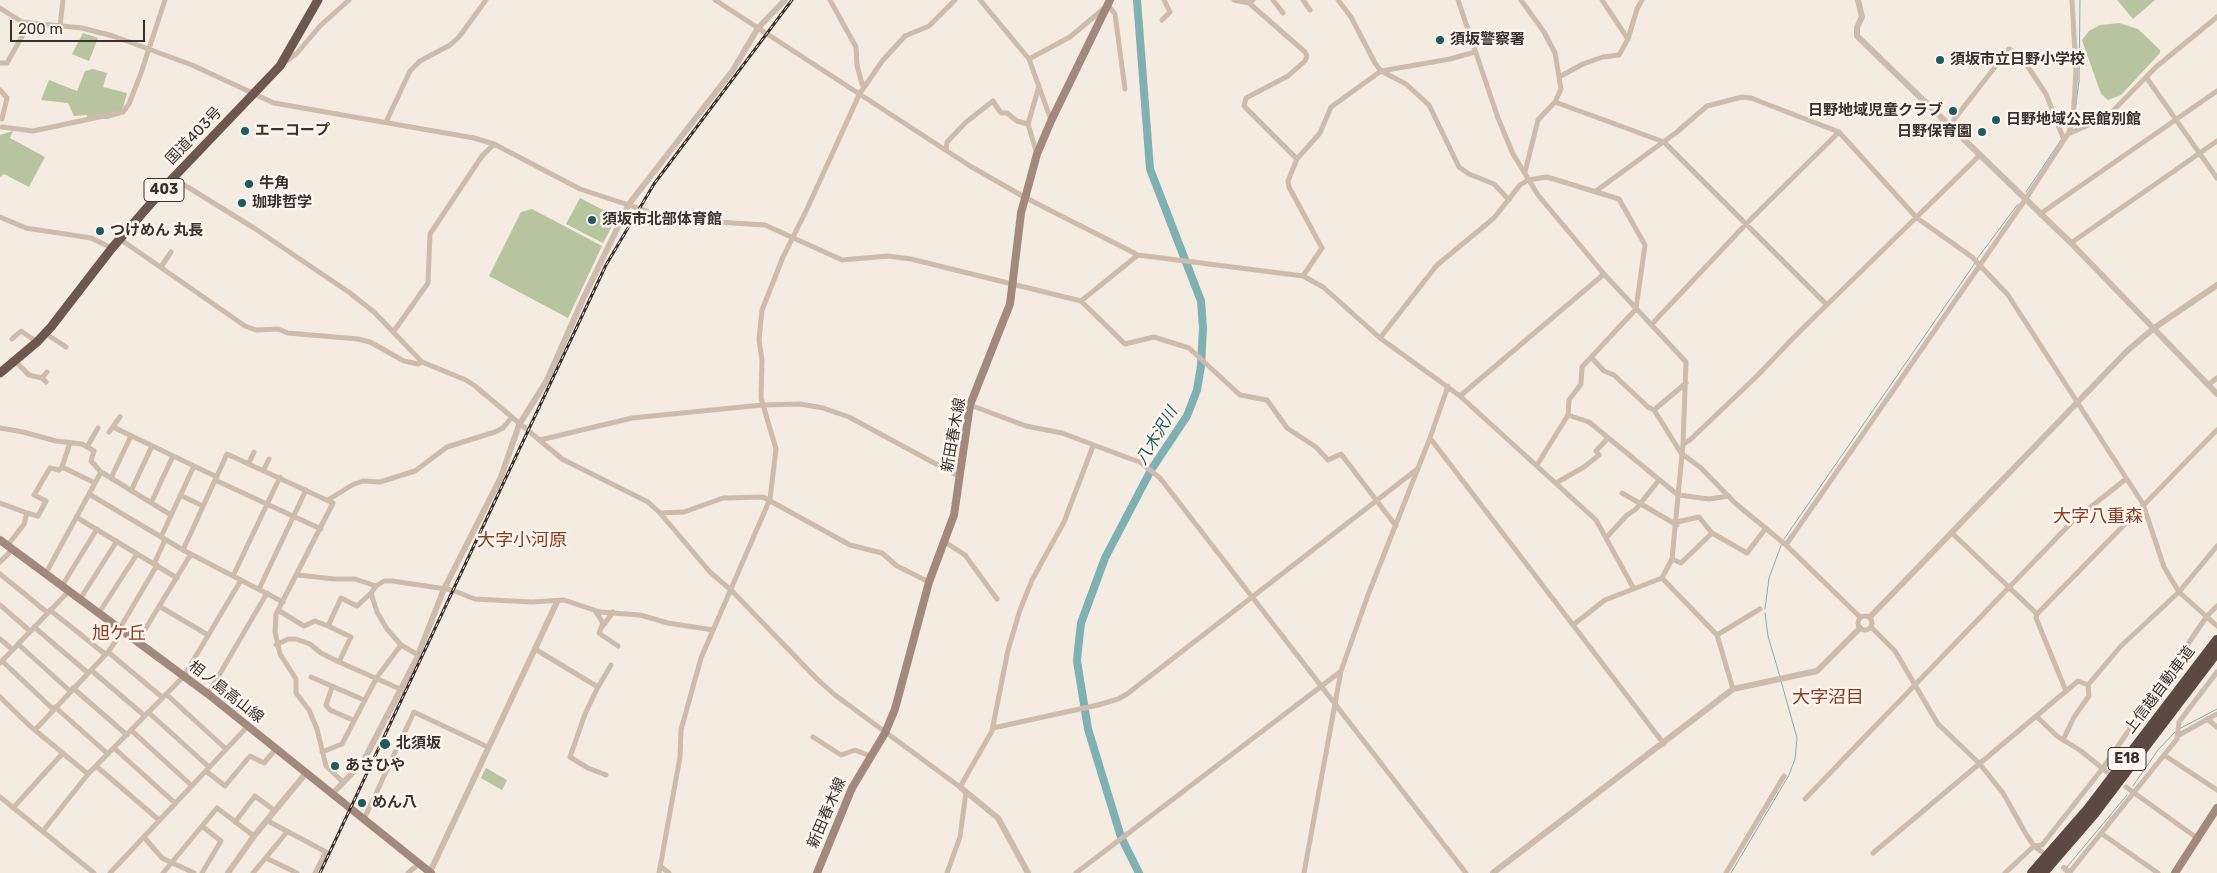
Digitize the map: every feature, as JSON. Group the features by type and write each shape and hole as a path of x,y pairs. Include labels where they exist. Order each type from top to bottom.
{"highway":[{"name":"国道403号","path":"0,373 37,342 112,248 173,178 280,66 318,0"},
{"name":"上信越自動車道","path":"2032,873 2093,803 2217,640"},
{"name":"上信越自動車道","path":"2043,873 2094,814 2217,652"}],"main road":[{"name":"新田春木線","path":"817,873 852,788 885,733 895,709 929,582 954,515 970,404 1010,304 1014,285 1021,213 1037,154 1109,2"},
{"name":"相ノ島高山線","path":"0,540 208,694 430,873"},
{"path":"2175,873 2217,808"}],"street":[{"path":"60,26 63,0"},
{"path":"0,90 7,98 1,118 1,129 33,131 123,112 129,104 140,76 147,48 165,0"},
{"path":"280,66 297,53 329,18 349,0"},
{"path":"386,122 410,71 420,62 450,45 459,37 486,0"},
{"path":"715,0 946,150 1026,198 1138,255 1303,276 1323,286 1380,338 1460,396 1596,520 1634,589"},
{"path":"332,794 363,762 418,655 444,590 502,476 519,425 547,380 629,204 733,70 758,28 785,0"},
{"path":"830,0 856,47 856,65 864,86"},
{"path":"659,873 680,757 681,730 701,658 732,591 770,499 776,449 775,439 762,406 760,319 782,257 793,238 864,86 883,60 905,36 929,26 955,0"},
{"path":"980,0 1029,59 1051,121"},
{"path":"1162,20 1170,12 1164,0"},
{"path":"1234,0 1251,1 1307,56 1305,61 1288,76 1246,98 1244,106 1297,158"},
{"path":"1273,0 1283,13"},
{"path":"1303,0 1310,10"},
{"path":"1338,0 1351,17 1374,63 1381,71 1406,84 1429,105 1459,167 1468,174 1494,184 1509,200"},
{"path":"1458,0 1498,118 1513,154 1528,180 1553,215 1604,274 1686,362 1683,444 1677,524 1672,558 1662,578 1605,600 1573,625"},
{"path":"1521,0 1544,32 1555,53 1560,93 1555,102 1538,120 1525,172"},
{"path":"1602,0 1628,39"},
{"path":"1559,77 1590,62 1619,55 1628,39 1637,9 1642,0"},
{"path":"1858,0 1862,17 1857,27 1857,36 2070,243 2217,394"},
{"path":"1786,545 1978,263 2025,200 2068,134 2073,121 2076,70 2072,0"},
{"path":"1029,59 1070,37 1109,2 1115,14 1125,89"},
{"path":"0,8 22,22 100,31 192,65 255,94 287,106 386,122 494,144 580,189 671,219 765,225 842,260 888,256 911,259 1081,301 1126,344 1154,337 1189,348 1240,395 1267,400 1287,428 1316,447 1328,460 1341,454 1396,526"},
{"path":"2068,134 2107,117 2146,77 2191,36 2217,17"},
{"path":"0,63 7,63 24,32 22,22"},
{"path":"1949,126 2009,50 2020,55 2046,94 2064,140"},
{"path":"1303,276 1322,248 1288,182 1297,158 1320,133 1333,104 1381,71 1442,61 1475,52"},
{"path":"2146,77 2217,178"},
{"path":"1037,154 1028,124 1039,86"},
{"path":"2040,214 2217,90"},
{"path":"1596,191 1664,142 1707,106 1742,98 1768,103 1839,132 1917,218 1978,263 2008,295 2143,504 2164,567 2180,592 2217,626"},
{"path":"946,150 947,142 965,123 993,101 1001,112 1007,113 1017,121 1028,124"},
{"path":"1555,102 1664,142 1827,305"},
{"path":"1651,325 1746,224 1839,132"},
{"path":"2070,243 2217,141"},
{"path":"394,331 428,282 430,234 482,156 494,144"},
{"path":"1683,444 1690,440 1745,387 1980,156"},
{"path":"1380,338 1437,265 1494,218 1520,185 1528,180 1548,177 1619,199 1645,245 1636,309 1582,367 1581,384 1569,400 1568,415 1537,465"},
{"path":"173,178 254,228 350,293 394,331 422,362 466,380 562,459 648,502 660,513 710,572 732,591 818,679 885,733 960,787 998,818 1028,873"},
{"path":"0,217 26,228 91,238 112,248"},
{"path":"120,239 245,326 256,330 278,329 288,333 358,339 370,342 404,361 418,364 422,362"},
{"path":"161,267 171,252"},
{"path":"1081,301 1138,255"},
{"path":"1460,396 1604,274"},
{"path":"1870,618 2126,352 2154,328 2217,285"},
{"path":"12,339 21,332 37,342"},
{"path":"45,333 66,347"},
{"path":"1591,357 1604,371 1614,375 1648,407 1654,410 1681,452 1701,468 1728,496 1786,545 1860,617"},
{"path":"15,361 29,375 44,380 47,372"},
{"path":"2208,384 2217,378"},
{"path":"1654,410 1686,383"},
{"path":"1304,873 1341,671 1448,386"},
{"path":"540,440 632,418 800,404 823,408 849,417 960,477"},
{"path":"970,404 1026,426 1062,433 1140,462 1160,478 1466,873"},
{"path":"1568,415 1589,422 1678,496 1709,499 1728,496"},
{"path":"120,417 111,430 131,436 174,456 267,504 321,528"},
{"path":"328,500 352,485 363,481 380,482 415,471 447,447 495,432 503,428 511,418"},
{"path":"0,428 87,447 94,451 91,461 101,472 171,515"},
{"path":"87,447 98,428"},
{"path":"2066,691 2036,618 2037,614 2217,430"},
{"path":"111,478 131,436"},
{"path":"1430,438 1664,744"},
{"path":"1556,483 1584,468 1599,454 1596,452 1608,438"},
{"path":"0,503 40,517 46,501 34,495 50,468 60,470 70,442"},
{"path":"131,491 152,446"},
{"path":"960,787 993,728 1008,650 1020,610 1032,580 1064,522 1093,446"},
{"path":"249,463 254,452"},
{"path":"183,550 228,454 264,469 333,504 298,575 278,610 275,622 276,645 296,679 296,693 309,710 326,766 343,782"},
{"path":"151,503 174,456"},
{"path":"264,469 269,459"},
{"path":"35,730 106,653 121,629 155,564 171,515 194,466"},
{"path":"62,467 95,483"},
{"path":"993,728 1118,699 1127,694 1416,470"},
{"path":"46,573 101,472"},
{"path":"233,576 280,477"},
{"path":"1805,799 2073,521 2126,479"},
{"path":"1607,537 1659,480"},
{"path":"259,589 306,490"},
{"path":"1622,493 1677,524 1699,517 1712,533 1747,553 1766,528"},
{"path":"89,494 183,550 283,602"},
{"path":"180,495 203,506"},
{"path":"660,513 684,512 722,498 756,495 770,499 850,545 882,553 897,566 929,582"},
{"path":"0,562 24,524 27,513"},
{"path":"76,517 177,578"},
{"path":"97,530 65,588 49,612 1,662 108,754"},
{"path":"1672,558 1681,563 1712,533"},
{"path":"1952,533 2037,614"},
{"path":"80,599 117,541"},
{"path":"945,542 965,555 997,600"},
{"path":"2063,740 2074,717 2089,696 2088,685 2121,646 2180,592 2217,546"},
{"path":"99,613 137,554"},
{"path":"138,641 191,554"},
{"path":"0,574 164,696 226,749"},
{"path":"298,575 355,579 376,586"},
{"path":"1662,578 1717,636 1733,689"},
{"path":"43,831 88,774 184,676 241,580"},
{"path":"328,626 341,598 357,606 376,586 384,581 393,581 444,590 474,599 572,602 596,611 640,615 668,623 713,630"},
{"path":"208,694 267,593"},
{"path":"371,593 377,612 386,629 400,645 418,655"},
{"path":"430,873 557,602"},
{"path":"0,604 147,714 225,786 250,756 264,763 276,749"},
{"path":"159,606 208,634"},
{"path":"2007,872 2034,846 2042,845 2105,770 2207,616 2217,606"},
{"path":"1717,636 1760,609"},
{"path":"278,610 304,626 315,621 351,637 340,662"},
{"path":"596,611 603,623 602,627"},
{"path":"613,612 599,633 618,646"},
{"path":"1860,617 1864,615 1870,618 1872,622 1870,628"},
{"path":"1860,617 1858,622 1860,628"},
{"path":"1860,628 1865,630 1870,628"},
{"path":"1492,873 1664,744 1733,689 1817,671 1860,628"},
{"path":"1870,628 1895,651 1938,724 1979,763 2003,793 2034,846 2042,852"},
{"path":"0,639 13,650"},
{"path":"276,645 288,639 296,639 310,644 321,653 400,689"},
{"path":"18,644 127,735"},
{"path":"322,752 342,744 376,678 400,645"},
{"path":"535,649 598,687"},
{"path":"606,774 588,768 570,757 584,714 611,666"},
{"path":"1076,873 1341,671"},
{"path":"2179,732 2178,722 2217,672"},
{"path":"311,677 364,700"},
{"path":"1873,852 2078,681 2088,685"},
{"path":"332,687 326,704 330,710 353,720"},
{"path":"0,697 35,730 88,774"},
{"path":"364,819 414,712 488,747"},
{"path":"2067,871 2102,834 2164,755 2179,732 2217,714"},
{"path":"2036,716 2044,726 2105,770"},
{"path":"2207,719 2217,727"},
{"path":"110,873 248,726"},
{"path":"131,730 192,786"},
{"path":"813,737 841,755 855,750 870,756"},
{"path":"114,748 175,803"},
{"path":"13,808 63,753"},
{"path":"2164,755 2217,790"},
{"path":"96,766 159,820"},
{"path":"228,873 254,836 306,773"},
{"path":"1726,873 1784,776"},
{"path":"2126,788 2197,838"},
{"path":"947,873 960,837 966,792"},
{"path":"235,822 255,796 275,811"},
{"path":"0,798 94,873"},
{"path":"163,873 218,808 254,836"},
{"path":"268,821 326,852 315,873"},
{"path":"202,826 221,841 202,873"},
{"path":"253,873 287,832"},
{"path":"2102,834 2158,873"},
{"path":"144,837 162,858 194,873"},
{"path":"266,858 297,873"},
{"path":"408,873 419,864"},
{"path":"660,866 669,873"}],"green space":[{"path":"2117,0 2155,0 2133,19"},
{"path":"2119,23 2138,29 2160,50 2160,53 2121,95 2108,100 2101,94 2082,40 2089,31 2100,25"},
{"path":"83,33 98,38 89,61 72,54"},
{"path":"93,69 107,73 103,87 127,93 121,115 108,119 88,118 87,115 74,116 68,103 41,100 49,80 77,91 85,71"},
{"path":"13,131 10,138 45,157 29,187 4,174 0,177 0,135"},
{"name":"須坂市北部体育館","path":"580,198 617,217 603,243 566,224"},
{"path":"532,209 602,246 568,318 489,276 521,212"},
{"path":"486,768 507,780 502,790 481,778"}],"waterway":[{"name":"八木沢川","path":"1137,0 1150,169 1201,301 1203,328 1201,366 1197,390 1187,416 1151,470 1105,558 1081,623 1077,661 1088,729 1121,837 1139,873"},
{"path":"2076,104 2079,81 2080,0"},
{"path":"2026,192 2061,140"},
{"path":"1977,259 2018,204"},
{"path":"1784,539 1975,263"},
{"path":"1765,609 1769,578 1782,543"},
{"path":"1765,613 1768,636 1780,677"},
{"path":"1731,873 1789,775 1795,759 1797,738 1781,681"},
{"path":"2181,728 2217,709"},
{"path":"2133,786 2158,750 2175,732"},
{"path":"2067,867 2127,795"}],"railway":[{"path":"320,873 606,265 654,184 792,0"}],"place":[{"name":"須坂警察署","path":"1440,40"},
{"name":"須坂市立日野小学校","path":"1940,60"},
{"name":"日野地域児童クラブ","path":"1953,111"},
{"name":"日野地域公民館別館","path":"1996,120"},
{"name":"エーコープ","path":"245,131"},
{"name":"日野保育園","path":"1982,132"},
{"name":"牛角","path":"249,184"},
{"name":"珈琲哲学","path":"242,203"},
{"name":"須坂市北部体育館","path":"592,220"},
{"name":"つけめん 丸長","path":"100,231"},
{"name":"北須坂","path":"385,744"},
{"name":"あさひや","path":"335,766"},
{"name":"めん八","path":"362,803"}],"district":[{"name":"大字八重森","path":"2098,517"},
{"name":"大字小河原","path":"522,541"},
{"name":"旭ケ丘","path":"119,634"},
{"name":"大字沼目","path":"1828,698"}]}
